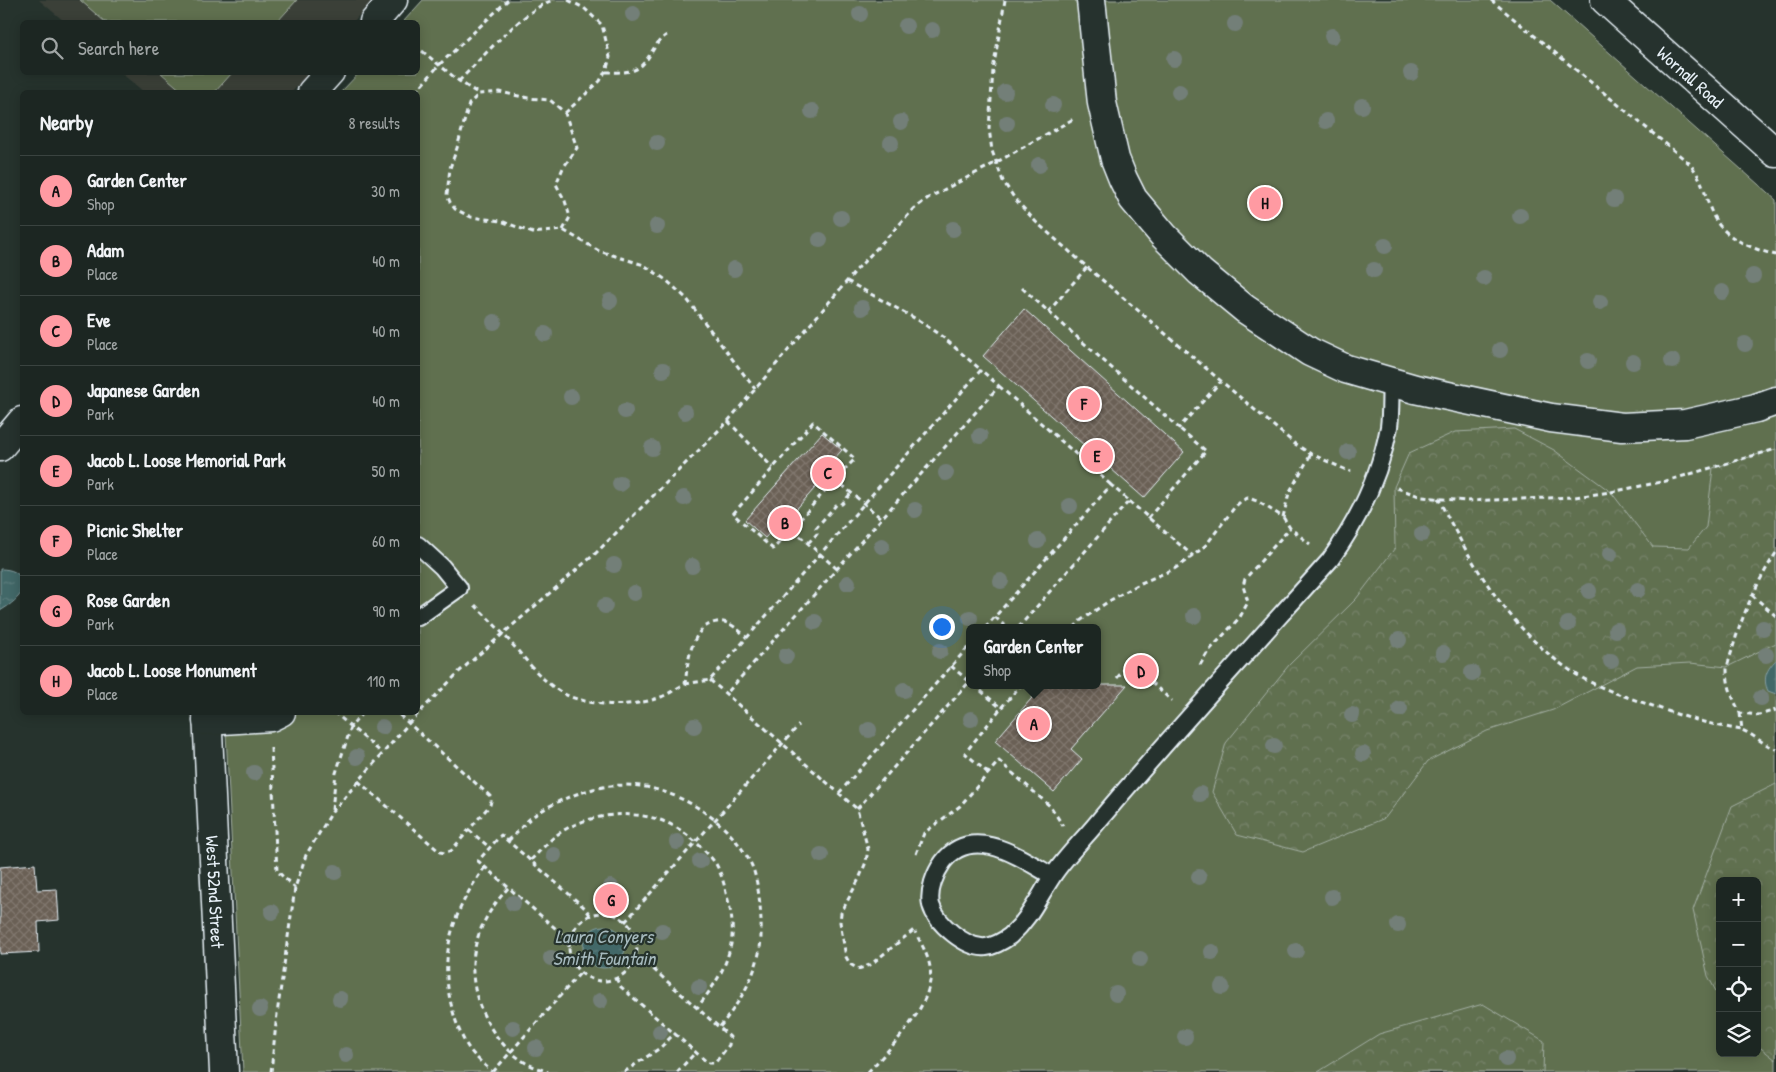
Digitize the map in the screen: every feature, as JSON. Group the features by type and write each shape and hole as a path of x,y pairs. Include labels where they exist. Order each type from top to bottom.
{"street":[{"path":"376,20 393,0"},
{"path":"1091,0 1102,103 1115,159 1133,199 1164,236 1200,272 1245,308 1310,352 1346,369 1415,389 1552,418 1622,427 1685,424 1756,408 1776,401"},
{"name":"Wornall Road","path":"1605,0 1776,152"},
{"path":"314,90 327,75"},
{"path":"0,447 20,423"},
{"path":"207,717 276,715"},
{"name":"West 52nd Street","path":"207,717 224,1072"}],"lane":[{"path":"1052,876 1010,853 984,844 958,847 937,870 931,891 932,905 940,921 954,934 968,944 985,947 1000,943 1032,912 1052,876 1143,769 1330,560 1347,536 1375,479 1389,426 1391,381"},
{"path":"420,547 459,588 420,616"}],"path":[{"path":"418,90 439,65 508,0"},
{"path":"459,81 520,21 536,9 554,0"},
{"path":"565,113 600,81 610,57 602,25 584,8 568,0"},
{"path":"1491,0 1689,163 1701,180 1712,214 1719,226 1729,236 1776,256"},
{"path":"605,72 635,70 645,63 662,37 667,35"},
{"path":"422,51 459,81 479,94 500,92 528,98 550,100 565,113 577,148 563,168 556,184 565,201 570,217 563,230"},
{"path":"479,94 469,104 450,168 447,195 455,208 471,217 501,221 533,233 563,230 599,252 644,265 666,280 686,298 755,389"},
{"path":"420,710 502,633 596,553 728,421 901,222 928,198 1102,103"},
{"path":"1048,312 1087,267"},
{"path":"848,281 918,320 944,338 1193,556"},
{"path":"1022,288 1206,451 1148,518"},
{"path":"459,588 538,672 570,697 619,705 641,702 662,696 684,684 710,680 981,370"},
{"path":"1179,428 1221,381"},
{"path":"726,694 999,386"},
{"path":"728,421 773,468"},
{"path":"813,422 855,459 773,549 733,514 773,468 813,422"},
{"path":"1283,517 1289,493 1311,454"},
{"path":"836,479 882,519"},
{"path":"989,624 1111,485"},
{"path":"808,543 816,534 816,528 836,505 842,504 851,493"},
{"path":"1077,624 1109,601 1141,583 1174,569 1193,556 1206,545 1240,501 1248,498 1283,517 1290,528 1245,579 1243,586 1248,602 1244,611 1240,618 1208,652 1200,664 1199,671"},
{"path":"1438,498 1476,567 1510,616 1544,650 1572,672 1606,689 1671,713 1718,726 1742,730 1756,736 1764,744 1776,749"},
{"path":"1021,624 1129,501"},
{"path":"792,529 837,570"},
{"path":"1742,730 1740,713 1731,695 1727,667 1739,627 1752,595 1776,553"},
{"path":"1752,595 1776,616"},
{"path":"995,617 1003,624"},
{"path":"684,684 690,650 697,635 708,624 720,621 731,624 747,638"},
{"path":"839,793 966,649"},
{"path":"951,666 966,679"},
{"path":"1117,678 1126,667 1135,668 1178,706"},
{"path":"710,680 857,809 868,849 866,862 859,879 840,913 846,957 850,964 858,969 870,965 914,930 921,921 935,912"},
{"path":"857,809 966,686"},
{"path":"979,689 1001,708"},
{"path":"988,774 965,753 1018,689"},
{"path":"1740,713 1759,716 1776,710"},
{"path":"276,715 272,776 278,871 294,888"},
{"path":"337,715 382,753"},
{"path":"332,812 336,773 351,727 360,715"},
{"path":"358,781 440,852 445,853 451,851 490,805 490,796 400,715"},
{"path":"271,1072 294,888 306,855 332,812 415,715"},
{"path":"625,922 799,725"},
{"path":"916,855 924,833 960,806 999,761 1051,807 1068,832"},
{"path":"508,841 537,813 565,798 614,786 645,787 669,794 690,804 715,820 735,840 752,867 758,891 761,923 760,948 753,975 741,1000 719,1028"},
{"path":"531,860 564,830 595,818 614,815 639,816 661,820 680,830 696,842 716,864 722,878 731,908 732,930 729,951 722,971 697,1008"},
{"path":"468,830 490,848"},
{"path":"570,938 563,935 485,866 478,862 501,835 585,908 590,915"},
{"path":"485,866 464,899 451,929 446,959 446,988 456,1025 471,1050 493,1072 580,972"},
{"path":"508,888 494,904 477,940 473,959 474,982 486,1021 511,1052 526,1063 548,1072"},
{"path":"608,913 625,922 635,937 636,949 635,956 626,971 616,978 598,980 580,972 572,963 570,957 570,938 579,922 590,915 608,913"},
{"path":"868,1072 912,1023 928,990 930,968 924,948 914,930"},
{"path":"616,978 620,986 708,1063 715,1063 729,1045 730,1038 643,960 635,956"},
{"path":"624,1072 660,1048 675,1033"},
{"path":"677,1072 696,1052"}],"shaded area":[{"path":"39,0 373,0 355,20 63,20"},
{"path":"123,75 307,75 294,90 142,90"}],"green space":[{"path":"80,0 297,0 279,20 103,20"},
{"path":"423,0 1550,0 1776,200 1776,1072 243,1072 225,715 420,715 420,90 343,90 357,75 420,75 420,20 405,20"},
{"path":"163,75 230,75 217,90 181,90"},
{"path":"1514,429 1554,450 1611,492 1653,547 1689,548 1706,527 1713,468 1776,449 1776,643 1727,667 1690,663 1637,666 1553,710 1487,731 1428,761 1385,818 1303,852 1237,835 1212,792 1226,743 1289,665 1356,599 1395,548 1394,487 1409,453 1455,432"},
{"path":"1776,784 1776,1060 1761,1048 1761,877 1716,877 1716,991 1708,976 1693,910 1732,806"},
{"path":"1483,1004 1544,1041 1543,1072 1318,1072 1379,1034"}],"water":[{"path":"0,569 18,574 20,577 20,594 12,603 0,611"},
{"path":"1776,660 1776,694 1768,691 1765,682 1768,670"},
{"name":"Laura Conyers Smith Fountain","path":"608,926 616,929 622,935 625,947 622,959 616,965 600,968 592,965 586,959 583,943 586,935 592,929"}],"building":[{"path":"1024,309 1184,452 1144,498 983,356"},
{"path":"822,433 842,450 833,460 837,463 777,531 774,528 765,538 745,520"},
{"path":"1101,685 1127,685 1071,749 1082,759 1054,792 995,741 1040,689 1101,689"},
{"path":"35,864 37,890 57,889 59,920 38,922 39,952 0,954 0,867"}],"place":[{"name":"Jacob L. Loose Monument","path":"1265,203"},
{"name":"Picnic Shelter","path":"1084,404"},
{"name":"Jacob L. Loose Memorial Park","path":"1097,456"},
{"name":"Eve","path":"828,473"},
{"name":"Adam","path":"785,523"},
{"name":"Japanese Garden","path":"1141,671"},
{"name":"Garden Center","path":"1034,724"},
{"name":"Rose Garden","path":"611,900"}]}
